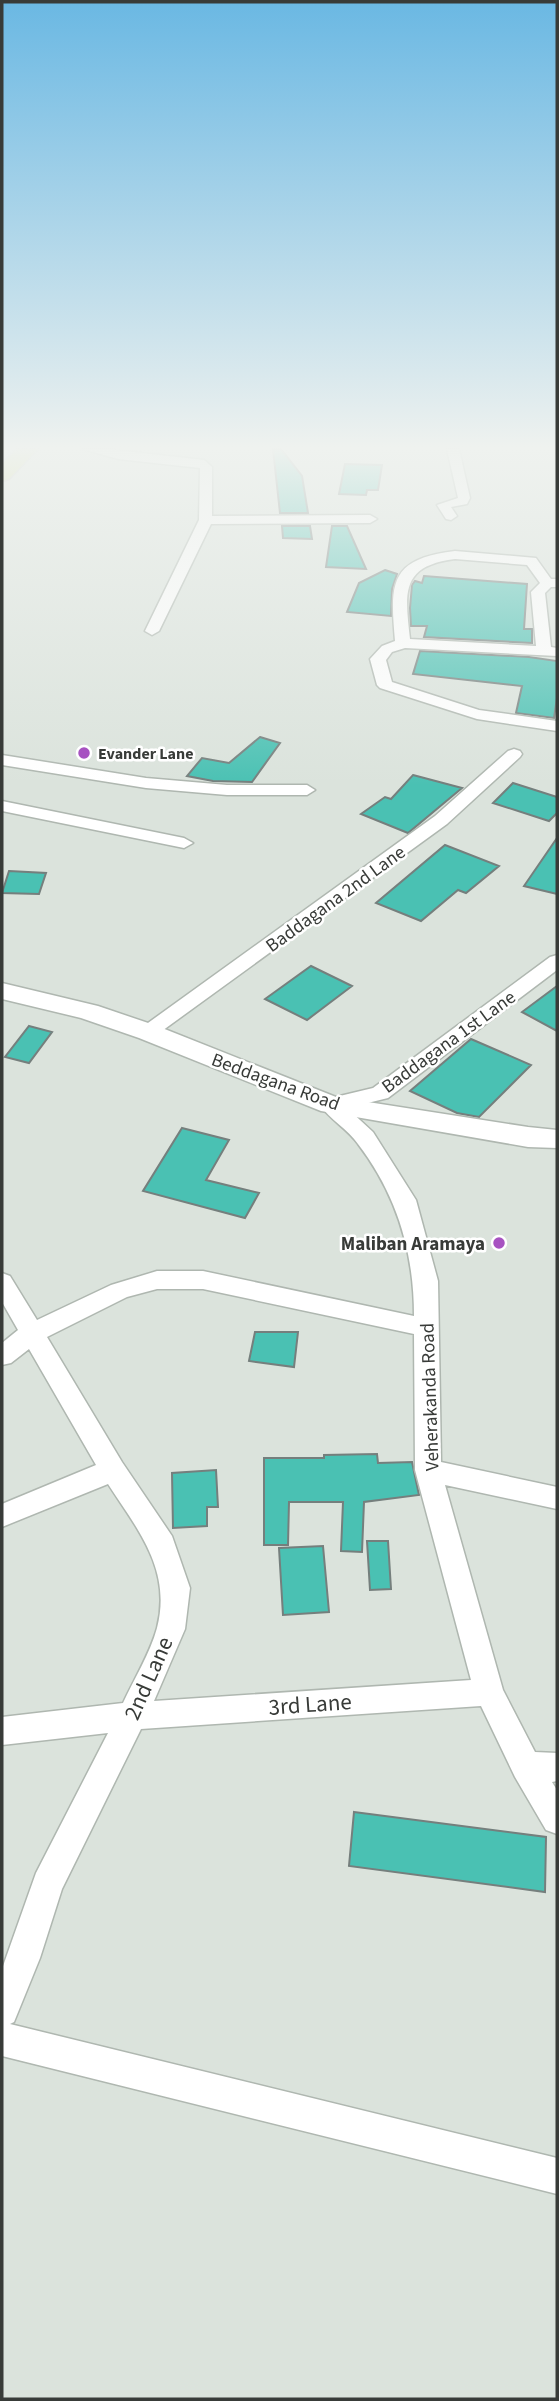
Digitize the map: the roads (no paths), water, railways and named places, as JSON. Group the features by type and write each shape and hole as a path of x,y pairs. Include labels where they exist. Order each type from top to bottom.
{"street":[{"path":"152,631 186,561"},
{"path":"403,643 400,589 408,569 424,561"},
{"path":"531,561 552,583 538,592 551,652 403,643 387,649 378,659 385,685 477,714 557,726"},
{"name":"Baddagana 2nd Lane","path":"148,1032 442,820 514,754"},
{"path":"2,760 146,783 227,790 307,790"},
{"path":"2,806 184,843"},
{"name":"Baddagana 1st Lane","path":"331,1105 380,1093 557,961"},
{"name":"Beddagana Road","path":"2,990 89,1012 148,1032 331,1105 528,1137 557,1139"},
{"name":"Veherakanda Road","path":"331,1105 365,1137 405,1200 426,1281 428,1469 489,1692 526,1767 557,1819"},
{"path":"2,1356 32,1333 119,1291 157,1280 181,1278 204,1280 427,1328"},
{"name":"2nd Lane","path":"2,1282 113,1470 162,1544 176,1588 171,1629 132,1716 47,1884 23,1958 2,2010"},
{"path":"428,1469 557,1498"},
{"path":"2,1516 113,1470"},
{"name":"3rd Lane","path":"2,1731 132,1716 489,1692"},
{"path":"526,1767 557,1767"},
{"path":"2,2039 557,2176"}],"place":[{"name":"Evander Lane","path":"84,753"},
{"name":"Maliban Aramaya","path":"499,1243"}]}
